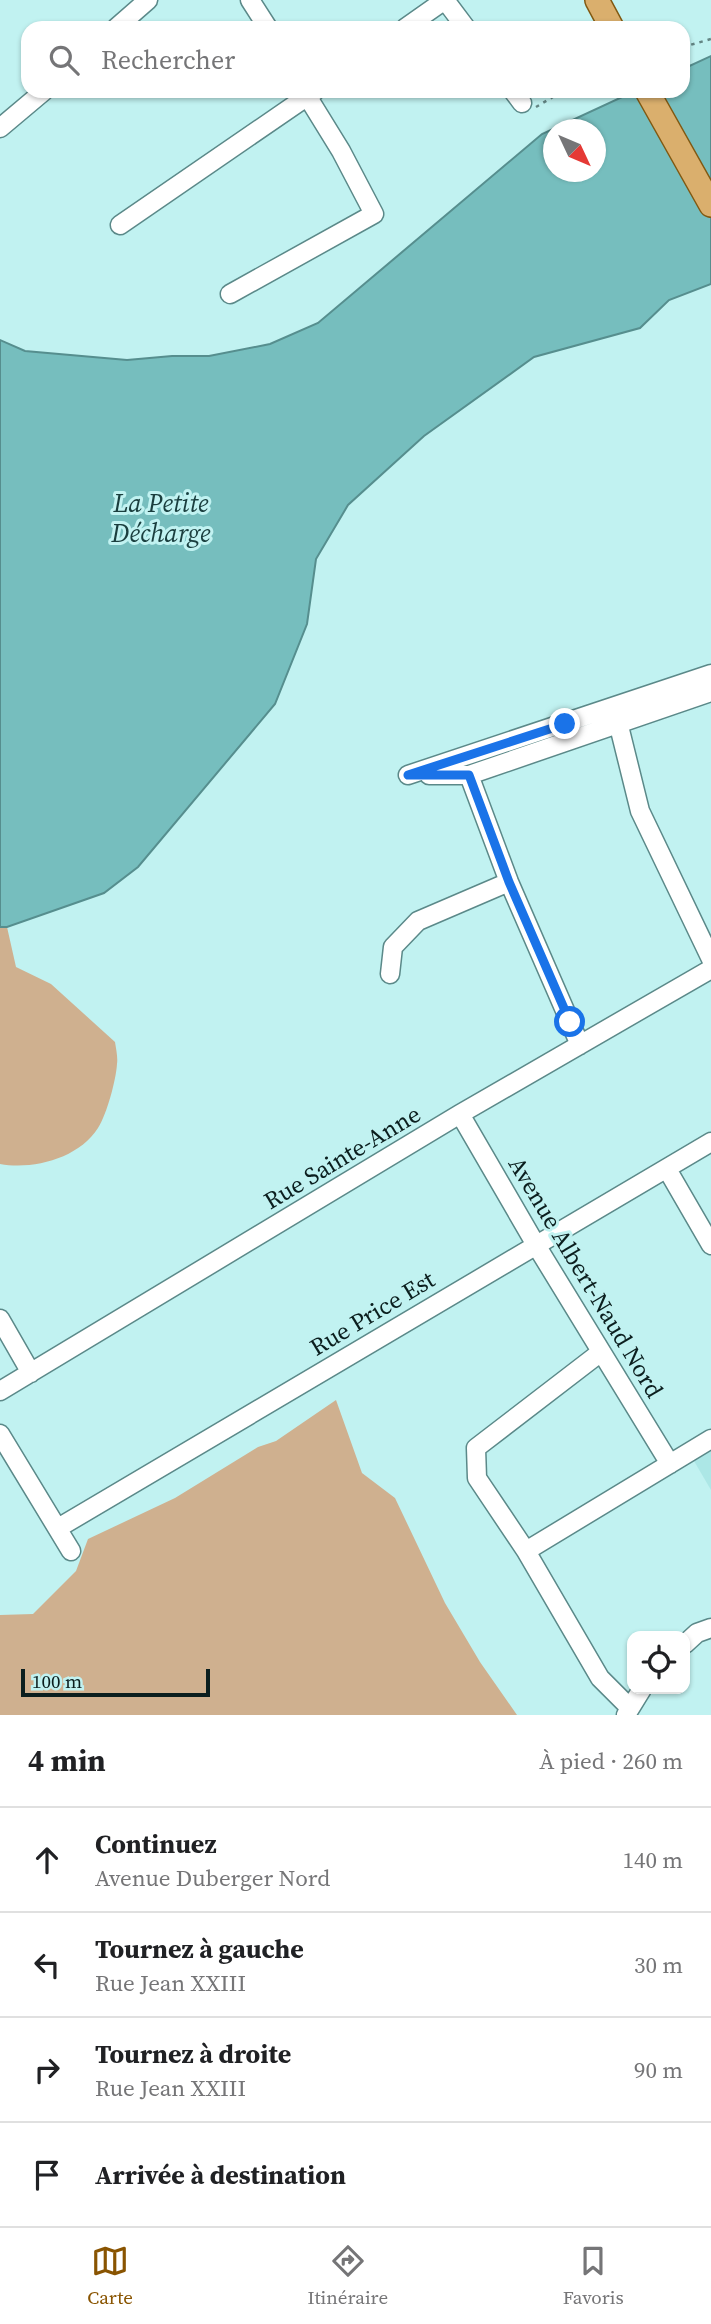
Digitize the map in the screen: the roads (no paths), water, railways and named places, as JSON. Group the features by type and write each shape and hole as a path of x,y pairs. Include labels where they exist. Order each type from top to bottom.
{"main road":[{"path":"597,0 608,21"},
{"path":"652,98 711,205"}],"street":[{"path":"250,0 264,21"},
{"path":"415,21 445,0 461,21"},
{"path":"123,21 141,3"},
{"path":"0,128 36,98"},
{"path":"120,225 302,98"},
{"path":"230,294 374,214 312,98"},
{"path":"711,674 616,716 469,775 408,775 616,716 711,692"},
{"path":"616,716 640,811 711,959"},
{"path":"469,775 509,882 580,1045"},
{"path":"390,974 393,947 418,921 509,882"},
{"name":"Rue Sainte-Anne","path":"0,1391 460,1114 711,969"},
{"name":"Avenue Albert-Naud Nord","path":"460,1114 536,1245 670,1464"},
{"name":"Rue Price Est","path":"58,1528 711,1142"},
{"path":"667,1169 711,1245"},
{"path":"0,1319 31,1373"},
{"path":"601,1352 476,1448 477,1478 526,1551 600,1678 628,1711 639,1694"},
{"path":"0,1434 71,1551"},
{"path":"526,1551 711,1439"},
{"path":"690,1639 697,1633 711,1628"}],"water":[{"name":"La Petite Décharge","path":"711,56 711,284 669,300 640,328 534,357 424,436 348,505 316,559 307,624 275,704 138,867 104,893 7,927 0,927 0,340 25,351 127,360 209,356 270,344 318,323 542,134 543,182 606,182 606,119 574,119 620,98 690,98 690,66"}]}
